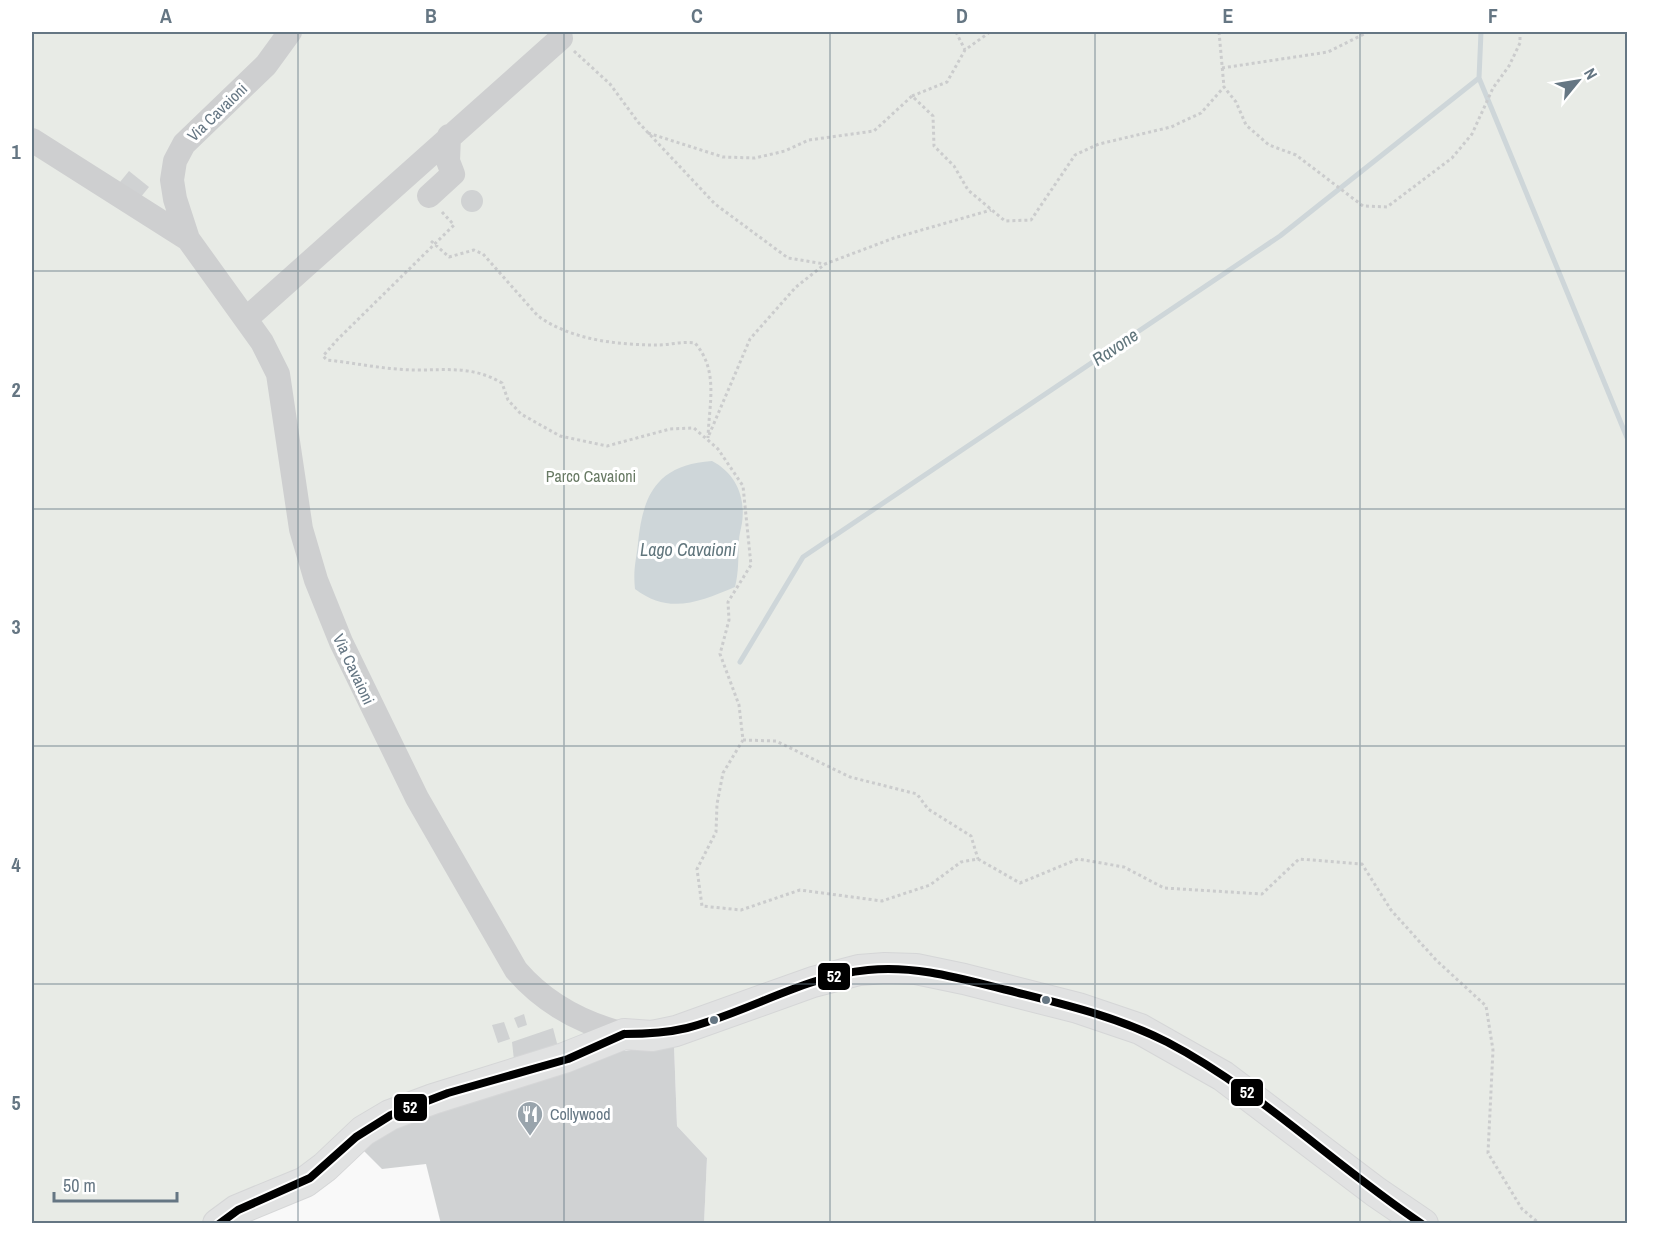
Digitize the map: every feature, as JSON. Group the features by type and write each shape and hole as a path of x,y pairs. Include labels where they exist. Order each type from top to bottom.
{"main road":[{"path":"218,1224 237,1210 305,1182 325,1167 363,1131 390,1115 433,1099 542,1066 624,1034 652,1035 714,1020 813,982 859,970 916,969 964,979 1096,1014 1167,1042 1223,1076 1360,1180 1423,1224"}],"street":[{"name":"Via Cavaioni","path":"290,32 266,65 184,144 175,161 172,180 175,199 188,238 267,349 278,374 296,505 316,580 345,652 417,798 506,955 530,986 560,1008 583,1021 624,1034"},
{"path":"246,318 561,38"},
{"path":"429,196 453,174 448,161 449,136"},
{"name":"Via Cavaioni","path":"32,140 188,238"}],"path":[{"path":"956,32 965,50"},
{"path":"648,133 723,157 755,158 785,151 809,140 874,130 912,96 947,82 965,50 990,32"},
{"path":"1219,32 1224,87 1236,102 1246,125 1269,145 1296,155 1363,206 1387,207 1452,158 1472,134 1493,88 1509,66 1520,43 1520,32"},
{"path":"1222,68 1328,52 1368,32"},
{"path":"561,38 610,84 648,133 714,204 788,258 825,264"},
{"path":"912,96 933,116 934,146 954,166 968,190 1005,221 1031,220 1074,155 1100,144 1171,127 1201,113 1224,87"},
{"path":"429,196 454,225 433,243 337,340 323,356 327,360 415,370 439,368 475,370 502,384 508,400 521,414 560,436 607,446 670,429 694,428 708,438 726,459 743,486 751,565 728,602 729,620 720,654 739,705 743,740 723,773 717,804 716,832 697,869 702,906 741,910 800,890 882,902 930,885 961,862 978,859 1020,883 1078,859 1124,867 1164,888 1243,894 1262,894 1299,859 1362,864 1391,910 1436,960 1486,1006 1493,1050 1488,1153 1522,1209 1540,1224"},
{"path":"708,438 750,339 796,287 825,264 894,238 991,210"},
{"path":"433,243 449,257 474,250 483,254 538,316 581,337 643,345 695,343 709,366 712,387 708,438"},
{"path":"743,740 776,741 850,777 917,794 928,809 971,836 978,859"}],"green space":[{"name":"Parco Cavaioni","path":"32,32 1627,32 1627,1223 704,1223 707,1158 677,1126 674,1045 597,1040 303,1175 205,1223 32,1223"}],"water":[{"name":"Lago Cavaioni","path":"712,461 733,479 742,504 735,587 697,601 684,603 660,602 648,597 635,589 634,576 640,525 649,496 666,476 678,468"}],"building":[{"path":"129,171 149,187 140,198 120,182"},
{"path":"472,190 482,197 483,201 476,211 472,212 462,205 461,201 468,191"},
{"path":"524,1014 527,1025 518,1028 514,1018"},
{"path":"504,1022 510,1039 498,1043 492,1025"},
{"path":"553,1028 558,1047 514,1060 512,1042"},
{"name":"Collywood","path":"674,1045 677,1126 707,1158 704,1224 441,1224 426,1164 382,1169 360,1147 392,1122 614,1052"}],"waterway":[{"name":"Ravone","path":"740,662 803,557 1280,236 1479,78 1481,32"},
{"path":"1479,78 1628,440"}],"transit line":[{"name":"52","path":"624,1034 656,1033 687,1028 821,979 868,970 904,969 973,982 1088,1012 1128,1025 1167,1042 1201,1061 1265,1105 1358,1178 1422,1224"},
{"name":"52","path":"219,1224 238,1210 310,1178 356,1137 391,1115 448,1093 568,1059 624,1034"}],"place":[{"name":"Collywood","path":"530,1137"}]}
